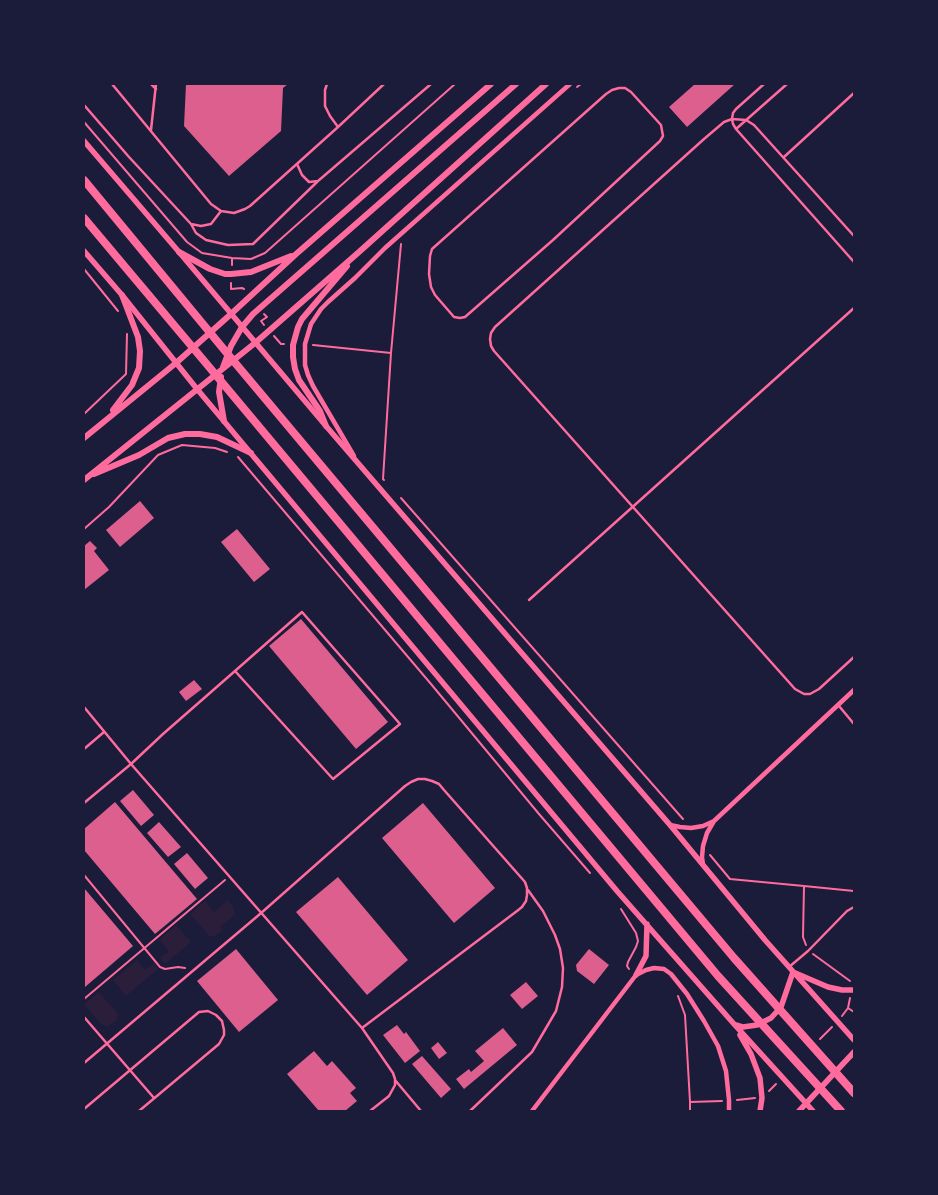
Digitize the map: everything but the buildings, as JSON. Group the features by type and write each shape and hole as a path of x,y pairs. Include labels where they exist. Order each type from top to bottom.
{"highway":[{"path":"84,180 734,958 854,1093"},
{"path":"84,218 718,976 841,1111"}],"main road":[{"path":"84,438 176,363 295,255 491,84"},
{"path":"224,421 219,392 222,369 231,346 242,327 253,314 516,84"},
{"path":"86,478 255,343 546,84"},
{"path":"179,252 210,269 225,274 250,272 295,255"},
{"path":"326,426 320,411 299,380 295,369 293,345 302,320 359,252"},
{"path":"108,418 132,385 139,368 140,352 138,337 122,294"},
{"path":"86,478 139,455 168,438 185,434 217,437 251,453"}],"street":[{"path":"358,464 308,375 305,365 304,344 312,324 328,302 435,203 570,84"},
{"path":"84,141 358,464 670,825 765,940 854,1040"},
{"path":"84,251 122,294 197,389 598,868 812,1111"},
{"path":"703,865 703,846 707,833 714,821 854,690"},
{"path":"670,825 691,828 703,826 714,821"},
{"path":"532,1111 636,975 646,956 647,924"},
{"path":"636,975 654,968 664,969 671,974 687,994 718,1046 726,1071 729,1111"},
{"path":"734,1024 742,1027 758,1025 770,1018 781,1007 791,970"},
{"path":"791,970 828,987 853,990"},
{"path":"734,1024 751,1054 760,1078 762,1098 760,1111"},
{"path":"798,1111 854,1052"}],"lane":[{"path":"112,84 212,204 221,211 234,213 245,209 384,84"},
{"path":"151,84 156,89"},
{"path":"151,130 156,84"},
{"path":"327,84 324,90 325,106 338,127"},
{"path":"84,105 191,224 196,233 206,240 228,245 253,244 318,181 431,84"},
{"path":"764,84 736,109 733,113 733,124 854,262"},
{"path":"736,129 787,84"},
{"path":"625,88 631,92 662,125 663,136 656,146 465,317 454,316 435,295 431,287 429,274 432,249 504,187 612,90 625,88"},
{"path":"784,157 854,93"},
{"path":"854,236 754,124 746,120 732,119 724,122 704,139 494,327 490,339 494,352 795,689 800,693 810,694 854,657"},
{"path":"297,164 302,175 309,182 318,181"},
{"path":"191,224 201,226 211,224 221,211"},
{"path":"529,600 854,308"},
{"path":"84,804 130,764 163,734 302,612 400,724 333,779 235,671"},
{"path":"838,705 854,724"},
{"path":"84,707 130,764 362,1028 393,1073 395,1079 395,1085 389,1096 370,1111"},
{"path":"84,749 104,732"},
{"path":"84,1063 260,914 405,786 418,779 425,779 439,784 525,882 555,935 560,949 563,968 562,987 556,1011 532,1052 470,1111"},
{"path":"362,1028 522,907 526,901 527,888"},
{"path":"791,970 847,911 854,907"},
{"path":"84,1109 199,1012 212,1012 220,1018 224,1025 224,1035 219,1044 139,1111"},
{"path":"84,1018 154,1098"},
{"path":"395,1079 421,1111"}],"path":[{"path":"84,122 188,242 202,253 251,259 265,253 455,84"},
{"path":"573,90 580,84"},
{"path":"390,486 383,478 391,353 401,244"},
{"path":"232,258 231,289 242,288 250,296"},
{"path":"84,269 120,314"},
{"path":"260,308 267,317 261,322 269,331 281,344 293,345"},
{"path":"84,414 126,374 127,329"},
{"path":"304,344 391,353"},
{"path":"84,530 109,508 158,455 182,445 215,448 230,453"},
{"path":"238,456 595,879"},
{"path":"396,493 691,828"},
{"path":"703,846 730,880 854,891"},
{"path":"84,875 160,967 169,969 183,967 190,973"},
{"path":"84,1000 228,877"},
{"path":"804,886 803,937 808,951 850,981 853,990 848,1008 854,1012"},
{"path":"618,905 636,933 638,941 626,966 636,975"},
{"path":"676,993 685,1015 690,1111"},
{"path":"690,1102 762,1098"}],"shaded area":[{"path":"228,900 233,907 235,915 220,927 223,930 210,937 190,914 205,901 214,912"},
{"path":"176,925 191,942 165,964 160,958 169,951 159,940"},
{"path":"137,960 145,970 154,963 158,969 126,996 113,980"},
{"path":"99,992 118,1015 116,1021 108,1026 101,1024 84,1004"}]}
